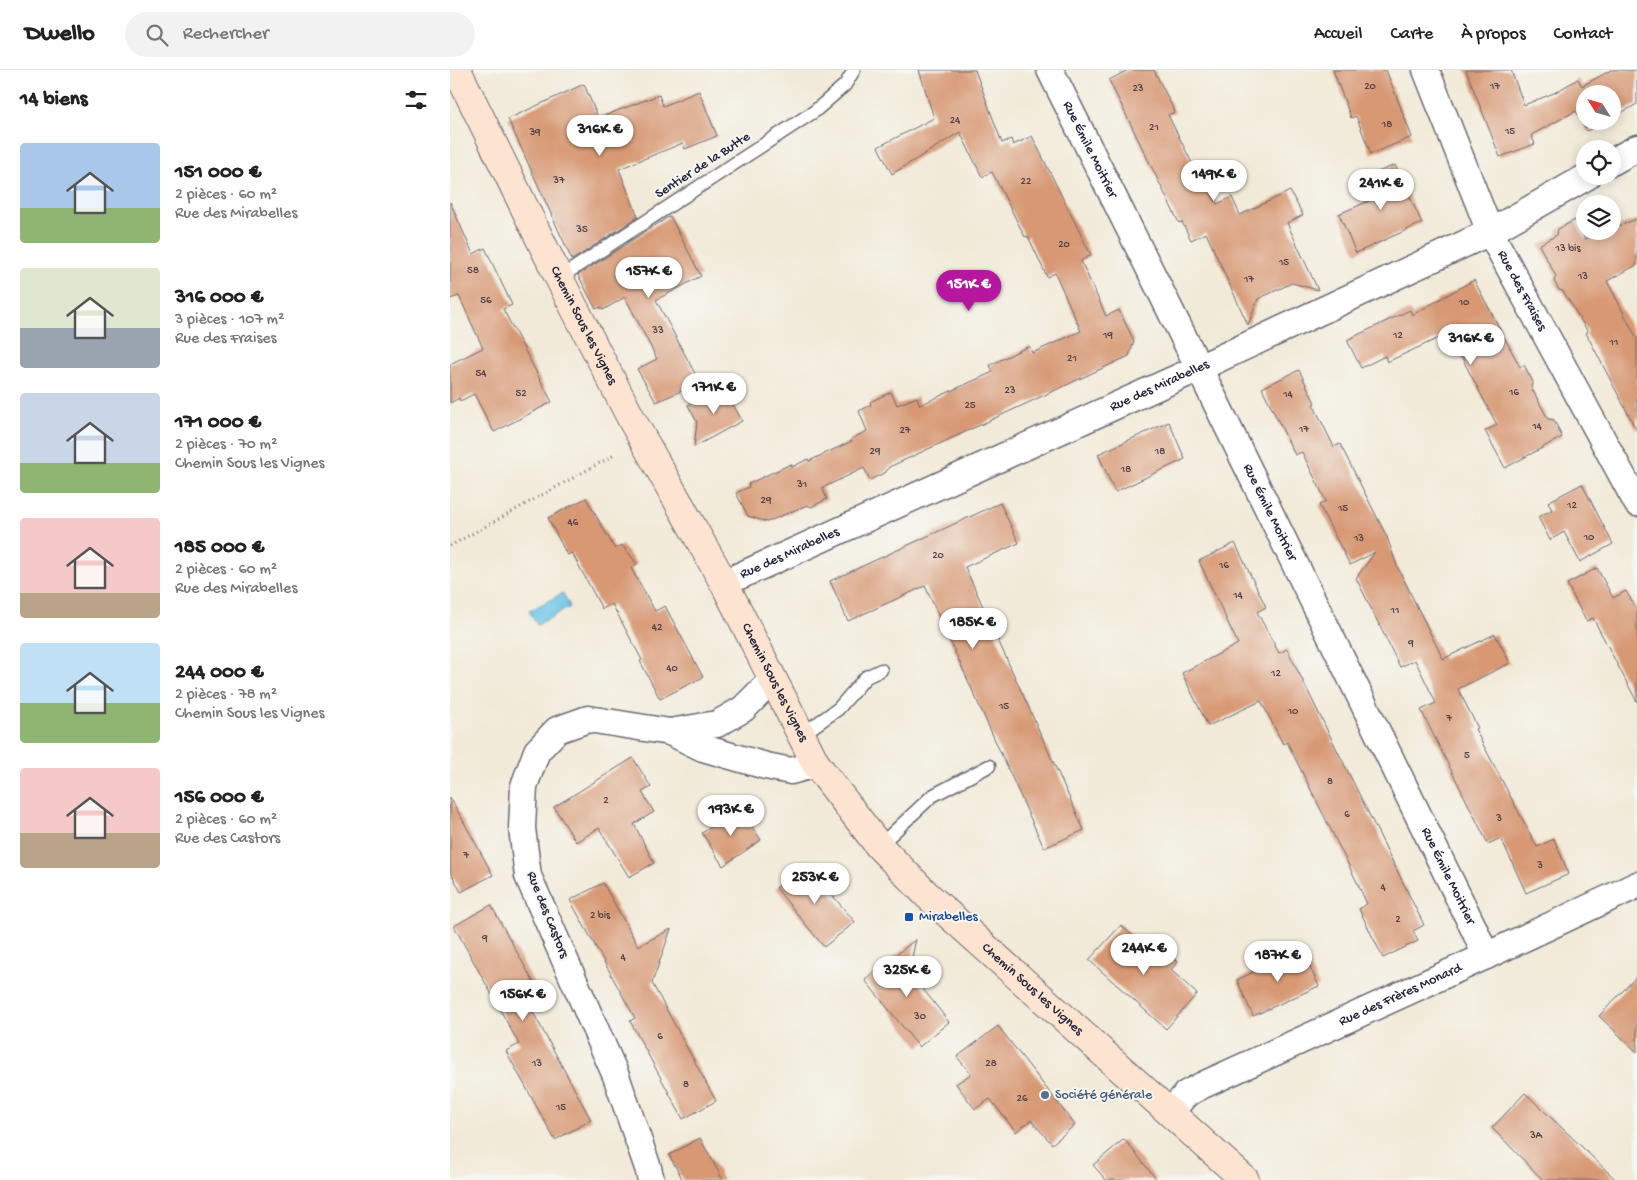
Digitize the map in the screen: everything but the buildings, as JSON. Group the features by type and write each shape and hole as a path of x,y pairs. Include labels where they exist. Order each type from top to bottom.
{"street":[{"name":"Chemin Sous les Vignes","path":"457,70 559,278 642,438 724,583 816,764 879,846 927,895 1245,1180"},
{"name":"Rue Émile Moitrier","path":"1050,70 1199,368 1486,956"},
{"name":"Rue des Fraises","path":"1426,70 1490,232 1637,503"},
{"path":"1621,157 1637,148"},
{"name":"Rue des Mirabelles","path":"724,583 1199,368 1490,232 1576,183"},
{"name":"Rue des Castors","path":"670,732 717,724 743,709 772,680"},
{"name":"Rue des Castors","path":"651,1180 616,1076 528,876 522,828 524,786 537,750 557,730 588,719 670,732 703,748 790,771 816,764"},
{"name":"Rue des Frères Monard","path":"1170,1113 1186,1094 1203,1085 1637,885"}],"lane":[{"name":"Sentier de la Butte","path":"559,278 815,111 845,85 854,70"},
{"path":"801,735 838,709 866,677 881,670"},
{"path":"879,846 932,796 989,766"}],"path":[{"path":"450,546 612,457 642,438"}],"water":[{"path":"563,593 570,607 537,625 529,611"}],"place":[{"name":"Mirabelles","path":"909,917"},
{"name":"Société générale","path":"1045,1095"}]}
